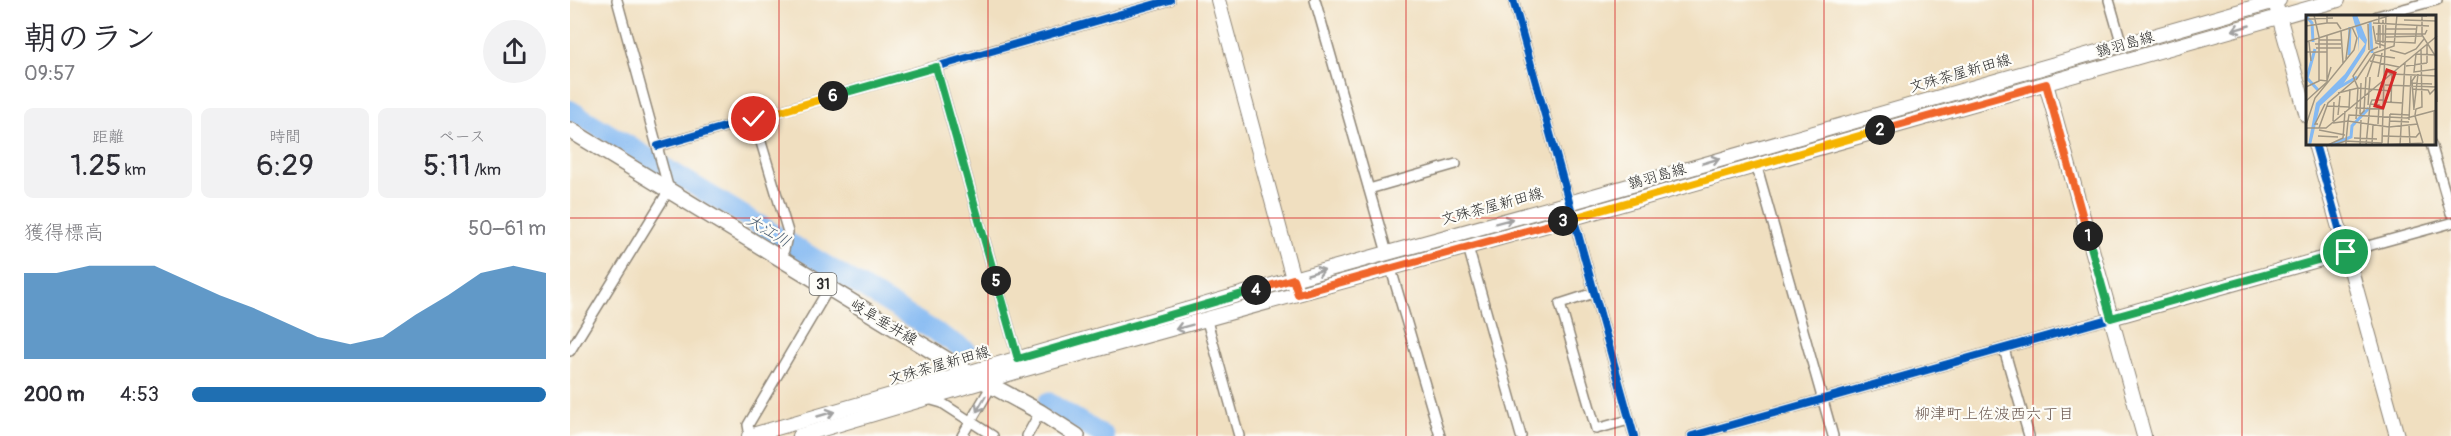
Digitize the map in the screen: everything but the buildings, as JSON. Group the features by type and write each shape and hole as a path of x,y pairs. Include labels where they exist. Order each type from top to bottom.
{"main road":[{"path":"1218,0 1298,294"},
{"name":"鶉羽島線","path":"989,383 2337,0"},
{"path":"2277,1 2279,17 2306,112"},
{"name":"文殊茶屋新田線","path":"750,436 1293,279 1569,203 2277,1"},
{"path":"2046,84 2144,436"},
{"name":"岐阜垂井線","path":"570,130 667,183 781,254 829,288 1077,436"},
{"path":"2316,146 2397,436"},
{"path":"2111,318 2346,252"},
{"name":"文殊茶屋新田線","path":"799,436 989,383"}],"street":[{"path":"570,351 667,183 617,0"},
{"path":"658,146 1170,0"},
{"path":"1315,0 1387,253"},
{"path":"1513,0 1634,436"},
{"path":"2109,0 2122,45"},
{"path":"2394,14 2437,0"},
{"path":"936,67 1018,359"},
{"path":"754,119 788,232 781,254"},
{"path":"2432,146 2451,213"},
{"path":"1369,189 1456,164"},
{"path":"1756,165 1833,436"},
{"path":"2346,252 2451,223"},
{"path":"1468,247 1521,436"},
{"path":"1391,269 1440,436"},
{"path":"750,436 748,425 829,288"},
{"path":"1594,293 1560,304 1596,429 1629,420"},
{"path":"1692,436 2111,318"},
{"path":"1207,321 1239,436"},
{"path":"2004,349 2029,436"},
{"path":"962,436 989,383"},
{"path":"927,399 942,403 993,436"},
{"path":"1027,436 1040,412"}],"waterway":[{"name":"大江川","path":"570,110 967,351"},
{"name":"大江川","path":"1048,402 1104,436"}],"cycle path":[{"path":"658,146 1170,0"},
{"path":"1513,0 1634,436"},
{"path":"1692,436 2346,252 2316,146"}],"district":[{"name":"柳津町上佐波西六丁目","path":"1994,413"}],"route":[{"path":"754,119 936,67 1018,359 1293,279 1298,294 2046,84 2111,318 2346,252"}]}
